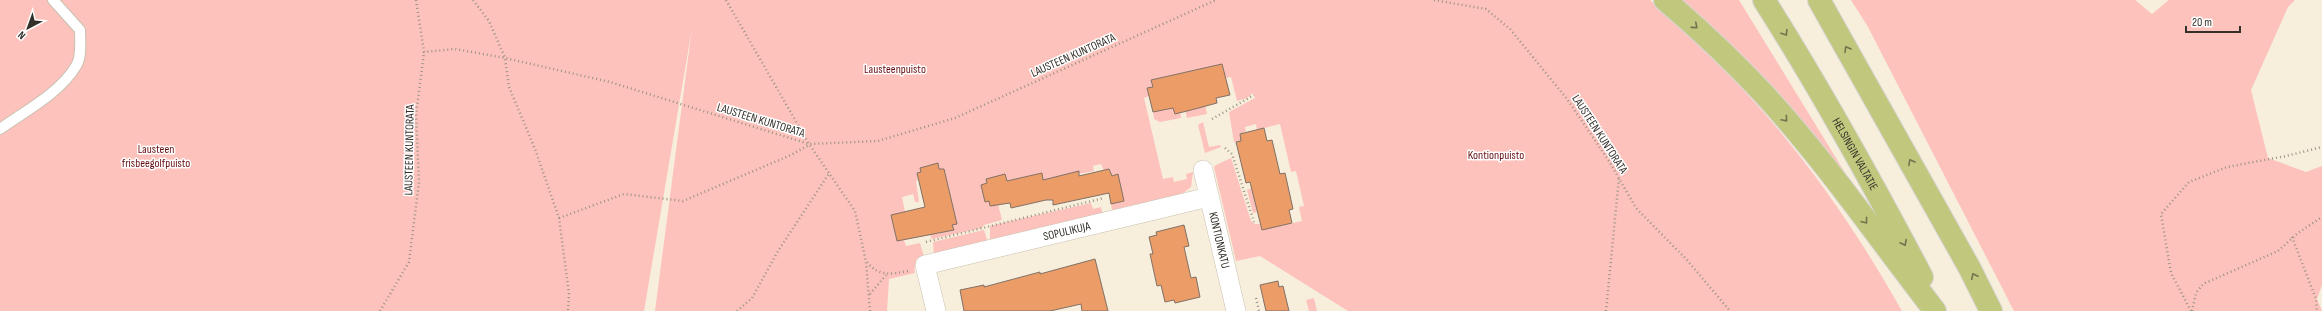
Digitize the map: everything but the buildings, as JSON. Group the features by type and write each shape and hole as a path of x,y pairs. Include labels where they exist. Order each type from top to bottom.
{"highway":[{"path":"1665,0 1702,32 1762,92 1802,139 1935,311"},
{"name":"HELSINGIN VALTATIE","path":"1764,0 1813,78 1863,166 1939,311"},
{"path":"1819,0 1962,253 1991,311"}],"street":[{"name":"KONTIONKATU","path":"1203,170 1236,311"},
{"name":"SOPULIKUJA","path":"925,266 1209,197"},
{"path":"925,266 936,311"}],"lane":[{"path":"0,129 62,83 77,66 80,47 80,30 53,0"}],"path":[{"name":"LAUSTEEN KUNTORATA","path":"380,311 409,262 419,182 416,114 424,52 416,0"},
{"path":"473,0 489,21 505,58 509,87 535,149 560,218 569,294 568,311"},
{"path":"726,0 809,144 830,172 855,211 866,262 870,294 870,311"},
{"name":"LAUSTEEN KUNTORATA","path":"424,52 455,49 505,58 610,82 809,144 878,141 955,118 1216,0"},
{"name":"LAUSTEEN KUNTORATA","path":"1434,0 1486,9 1510,29 1568,99 1619,177 1636,208 1687,260 1730,311"},
{"path":"1212,119 1254,95"},
{"path":"560,218 624,194 683,201 791,155 809,144"},
{"path":"2192,311 2172,273 2161,214 2189,182 2227,167 2286,156 2322,147"},
{"path":"1225,148 1232,154 1254,222"},
{"path":"737,311 752,298 778,251 830,172"},
{"path":"1606,311 1619,177"},
{"path":"926,242 1104,198"},
{"path":"2192,311 2196,293 2203,284 2278,251 2292,237 2322,217"},
{"path":"2292,237 2316,299 2317,311"},
{"path":"866,262 875,270 887,275"},
{"path":"870,294 887,275 925,266"},
{"path":"1256,298 1259,311"}],"green space":[{"path":"0,0 1650,0 1732,78 1779,130 1818,179 1853,230 1902,311 1348,311 1260,256 1236,261 1214,167 1216,165 1231,158 1251,221 1255,224 1260,224 1262,230 1302,221 1299,207 1304,206 1296,171 1291,172 1280,124 1257,130 1256,124 1245,127 1246,132 1240,134 1241,141 1234,142 1229,112 1255,98 1253,93 1247,98 1237,101 1231,77 1225,78 1222,64 1212,66 1213,73 1200,69 1151,80 1153,87 1147,88 1149,96 1144,98 1163,179 1173,177 1174,182 1187,179 1186,174 1193,172 1191,187 1182,194 1112,210 1111,204 1124,200 1118,175 1112,176 1109,169 1104,171 1101,164 1093,166 1094,171 1079,174 1078,172 1043,180 1042,173 1007,181 1005,175 986,179 987,183 981,185 985,202 989,201 990,206 998,204 1002,220 984,225 982,228 932,239 929,233 935,230 936,234 953,230 952,225 957,223 944,169 939,169 938,164 921,168 921,172 917,173 918,180 916,181 919,202 915,202 913,194 902,197 905,212 891,215 897,241 904,240 906,246 920,243 924,257 916,259 918,267 914,268 915,273 889,279 887,311 655,311 692,28 644,311 0,311"},
{"path":"1681,0 1739,0 1852,184 1778,98 1696,12"},
{"path":"1851,0 2135,0 2152,14 2169,0 2295,0 2288,7 2251,90 2268,158 2306,172 2322,166 2322,285 2317,299 2322,311 2014,311 1868,27"},
{"path":"1204,100 1207,114 1187,118 1184,105 1191,110 1201,107 1200,102"},
{"path":"1173,108 1175,113 1180,112 1181,118 1160,122 1154,119 1153,112"},
{"path":"1203,122 1209,147 1220,145 1221,147 1205,153 1198,125"},
{"path":"1252,188 1257,212 1253,213 1247,190"},
{"path":"1091,203 1093,209 1101,207 1103,216 990,242 990,226"},
{"path":"984,230 988,243 934,255 933,242"},
{"path":"1314,298 1317,311 1309,311 1306,300"}],"park label":[{"name":"Lausteenpuisto","path":"895,69"},
{"name":"Kontionpuisto","path":"1496,155"},
{"name":"Lausteen frisbeegolfpuisto","path":"156,156"}]}
